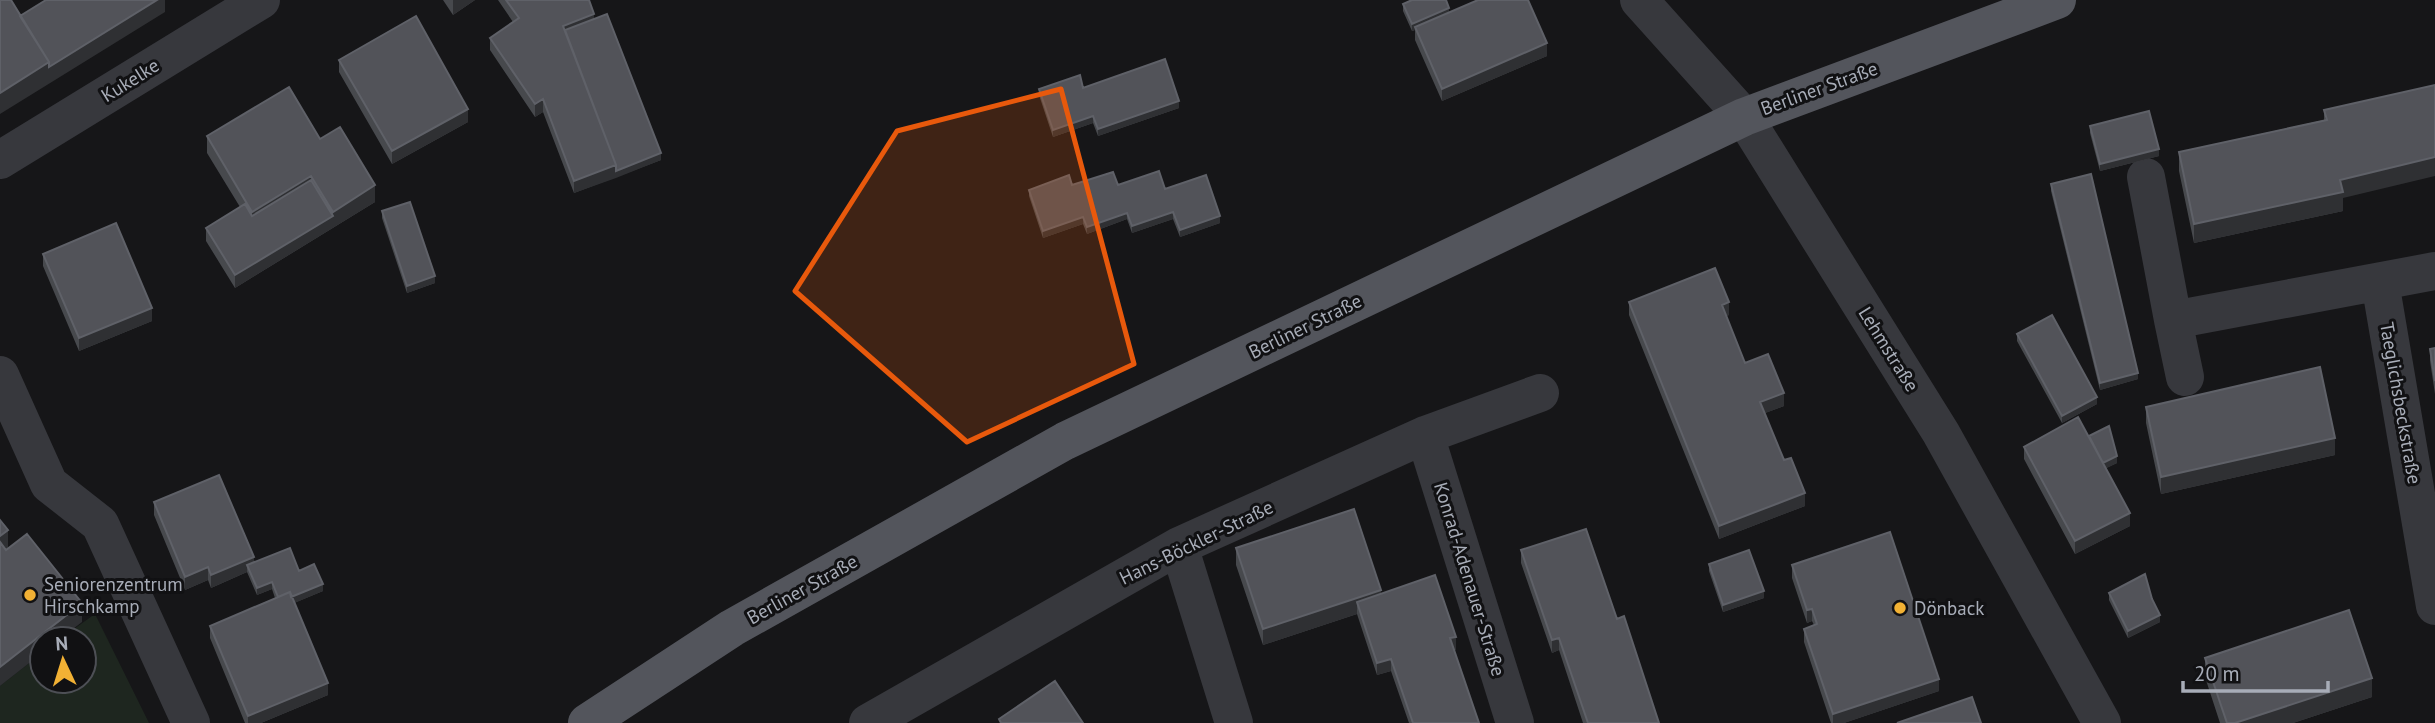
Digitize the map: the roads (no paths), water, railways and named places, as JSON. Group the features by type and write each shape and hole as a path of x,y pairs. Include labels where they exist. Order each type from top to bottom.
{"main road":[{"name":"Berliner Straße","path":"587,723 732,628 1065,442 1744,117 2057,0"}],"street":[{"name":"Kukelke","path":"0,160 261,0"},
{"name":"Lehmstraße","path":"1639,0 1744,117 1941,433 2102,723"},
{"path":"2146,177 2185,377"},
{"path":"2173,320 2435,271"},
{"name":"Taeglichsbeckstraße","path":"2380,282 2435,606"},
{"path":"0,375 49,484 100,524 191,723"},
{"name":"Hans-Böckler-Straße","path":"868,723 1179,546 1424,435 1540,393"},
{"name":"Konrad-Adenauer-Straße","path":"1424,435 1515,723"},
{"path":"1179,546 1234,723"}],"place":[{"name":"Seniorenzentrum Hirschkamp","path":"30,595"},
{"name":"Dönback","path":"1900,608"}]}
